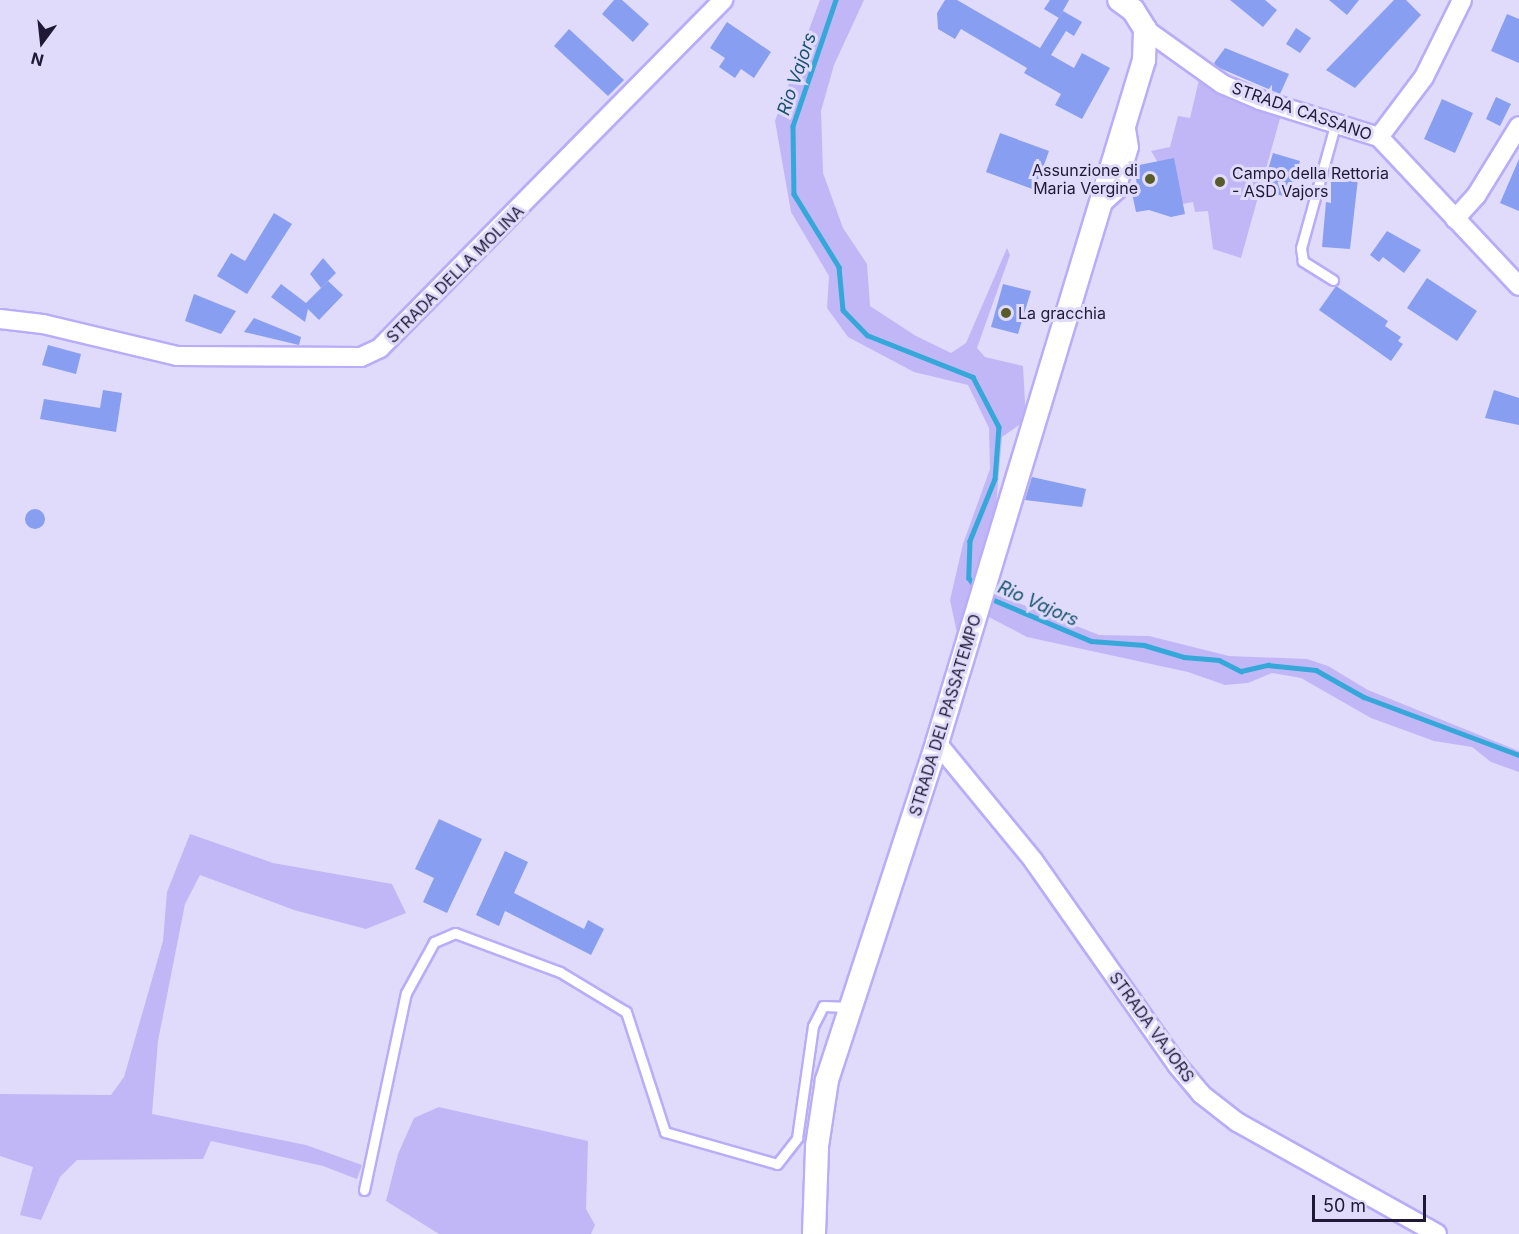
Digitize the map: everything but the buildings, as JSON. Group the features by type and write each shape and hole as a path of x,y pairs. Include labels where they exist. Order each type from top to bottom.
{"street":[{"name":"STRADA DELLA MOLINA","path":"0,319 43,324 177,356 361,357 381,348 723,0"},
{"path":"1119,0 1133,10 1145,29"},
{"path":"1379,137 1424,77 1458,2"},
{"name":"STRADA DEL PASSATEMPO","path":"814,1234 821,1112 826,1080 937,743 983,594 1144,60 1145,29"},
{"name":"STRADA CASSANO","path":"1145,29 1222,84 1260,100 1379,137 1519,286"},
{"path":"1455,219 1476,196 1519,126"},
{"name":"STRADA VAJORS","path":"937,743 1033,860 1177,1065 1202,1094 1237,1122 1437,1234"}],"lane":[{"path":"1333,280 1303,261 1301,248 1336,122"},
{"path":"364,1190 406,993 434,942 455,933 560,972 627,1012 665,1132 777,1164 797,1138 813,1026 823,1006 851,1007"}],"shaded area":[{"path":"820,0 864,0 834,65 821,111 823,173 843,228 867,264 870,306 916,336 951,353 966,343 1007,248 1010,255 977,348 985,357 1023,366 1026,420 1002,437 996,506 957,633 950,600 963,544 990,469 989,428 968,385 914,372 848,337 827,308 829,276 791,212 775,121"},
{"name":"Campo della Rettoria - ASD Vajors","path":"1199,80 1210,89 1281,115 1241,258 1213,249 1208,211 1195,212 1193,202 1183,204 1151,151 1170,147 1178,116 1190,118"},
{"path":"993,593 1099,635 1149,636 1229,656 1307,659 1328,666 1368,690 1519,751 1519,772 1491,762 1472,747 1434,741 1371,718 1301,678 1272,673 1248,683 1225,685 1188,672 1027,637 985,615"},
{"path":"190,834 273,863 392,884 406,913 366,929 294,910 200,875 185,904 158,1041 152,1114 306,1145 362,1165 357,1179 323,1166 211,1141 203,1159 77,1160 60,1177 41,1220 20,1215 33,1167 0,1156 0,1094 111,1095 124,1077 163,941 167,892"},
{"path":"439,1107 588,1141 586,1209 595,1225 591,1234 439,1234 386,1201 398,1154 414,1118"}],"waterway":[{"name":"Rio Vajors","path":"836,0 793,126 794,194 839,267 843,310 867,335 973,377 999,427 995,479 970,541 969,578 976,588"},
{"name":"Rio Vajors","path":"987,597 1091,641 1144,645 1184,657 1219,660 1241,671 1268,665 1316,670 1364,697 1519,755"}],"place":[{"name":"Assunzione di Maria Vergine","path":"1150,179"},
{"name":"Campo della Rettoria - ASD Vajors","path":"1220,182"},
{"name":"La gracchia","path":"1006,313"}]}
